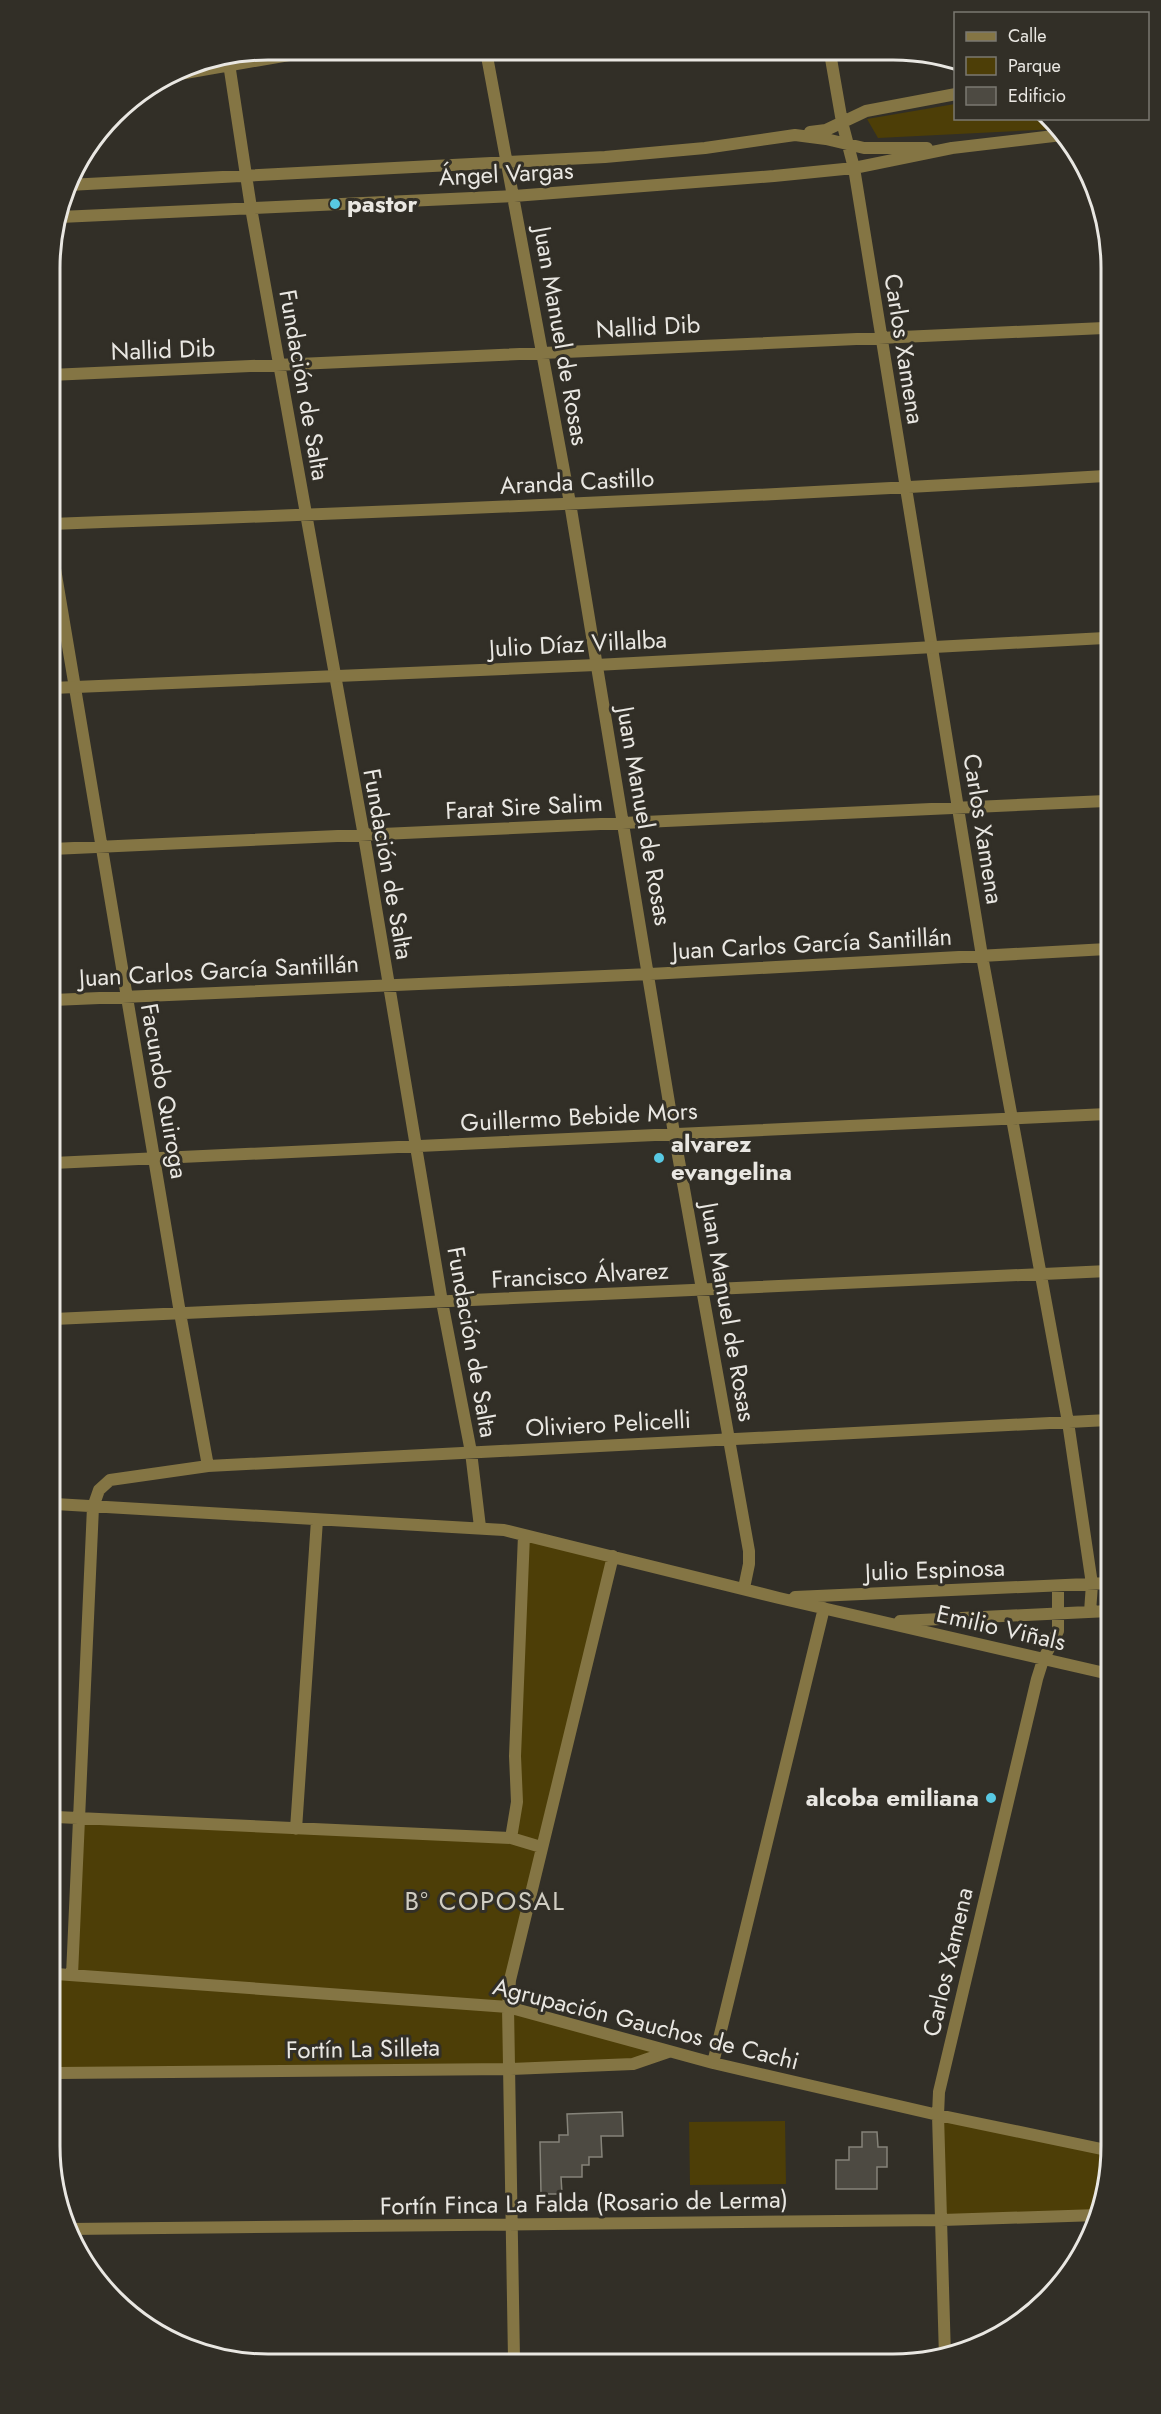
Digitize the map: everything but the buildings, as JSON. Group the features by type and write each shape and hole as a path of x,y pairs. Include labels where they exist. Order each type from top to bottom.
{"street":[{"name":"Juan Manuel de Rosas","path":"488,60 570,504 650,974 674,1133 749,1551 744,1588"},
{"name":"Carlos Xamena","path":"831,60 842,122 854,168 982,956 1068,1422 1092,1584 1090,1612"},
{"name":"Fundación de Salta","path":"229,64 251,208 363,836 442,1302 471,1452 480,1527"},
{"path":"795,135 826,130 866,111 954,94"},
{"name":"Ángel Vargas","path":"78,184 507,164 705,148 795,135 826,139 864,148 952,148"},
{"name":"Ángel Vargas","path":"67,217 514,196 854,168 952,148 1054,136"},
{"name":"Nallid Dib","path":"60,375 1101,328"},
{"name":"Aranda Castillo","path":"60,525 570,504 1101,476"},
{"name":"Facundo Quiroga","path":"60,596 180,1313 208,1466"},
{"name":"Julio Díaz Villalba","path":"60,687 596,665 1101,638"},
{"name":"Farat Sire Salim","path":"60,849 1101,801"},
{"name":"Juan Carlos García Santillán","path":"60,1000 650,974 1101,949"},
{"name":"Guillermo Bebide Mors","path":"60,1163 1101,1114"},
{"name":"Francisco Álvarez","path":"60,1319 1101,1271"},
{"name":"Oliviero Pelicelli","path":"93,1507 99,1490 110,1480 208,1466 1101,1420"},
{"path":"60,1504 480,1527 524,1535 779,1598"},
{"path":"72,1975 93,1507"},
{"path":"296,1829 317,1520"},
{"path":"512,1838 517,1802 514,1756 524,1535"},
{"path":"514,2354 511,2069 508,2007 510,1980 613,1557"},
{"name":"Julio Espinosa","path":"779,1598 1101,1583"},
{"name":"Carlos Xamena","path":"945,2347 939,2092 1043,1660 1058,1630 1058,1586"},
{"name":"Emilio Viñals","path":"779,1598 1101,1672"},
{"path":"713,2063 824,1608"},
{"name":"Julio Espinosa","path":"884,1622 1101,1611"},
{"path":"60,1817 512,1838 541,1847"},
{"name":"Agrupación Gauchos de Cachi","path":"60,1974 508,2007 713,2063 938,2115 1101,2149"},
{"name":"Fortín La Silleta","path":"60,2073 511,2069 633,2064 668,2052"},
{"name":"Fortín Finca La Falda (Rosario de Lerma)","path":"78,2229 942,2220 1089,2215"}],"green space":[{"path":"954,104 954,120 1039,120 1048,130 878,138 867,119"},
{"path":"524,1535 613,1556 508,2006 668,2052 633,2064 60,2073 60,1976 72,1975 79,1818 511,1838"},
{"path":"938,2115 1101,2150 1097,2186 1090,2213 942,2220"},
{"path":"785,2121 786,2184 690,2185 689,2122"}],"place":[{"name":"pastor","path":"335,204"},
{"name":"alvarez evangelina","path":"659,1158"},
{"name":"alcoba emiliana","path":"991,1798"}],"district":[{"name":"B° COPOSAL","path":"485,1901"}]}
